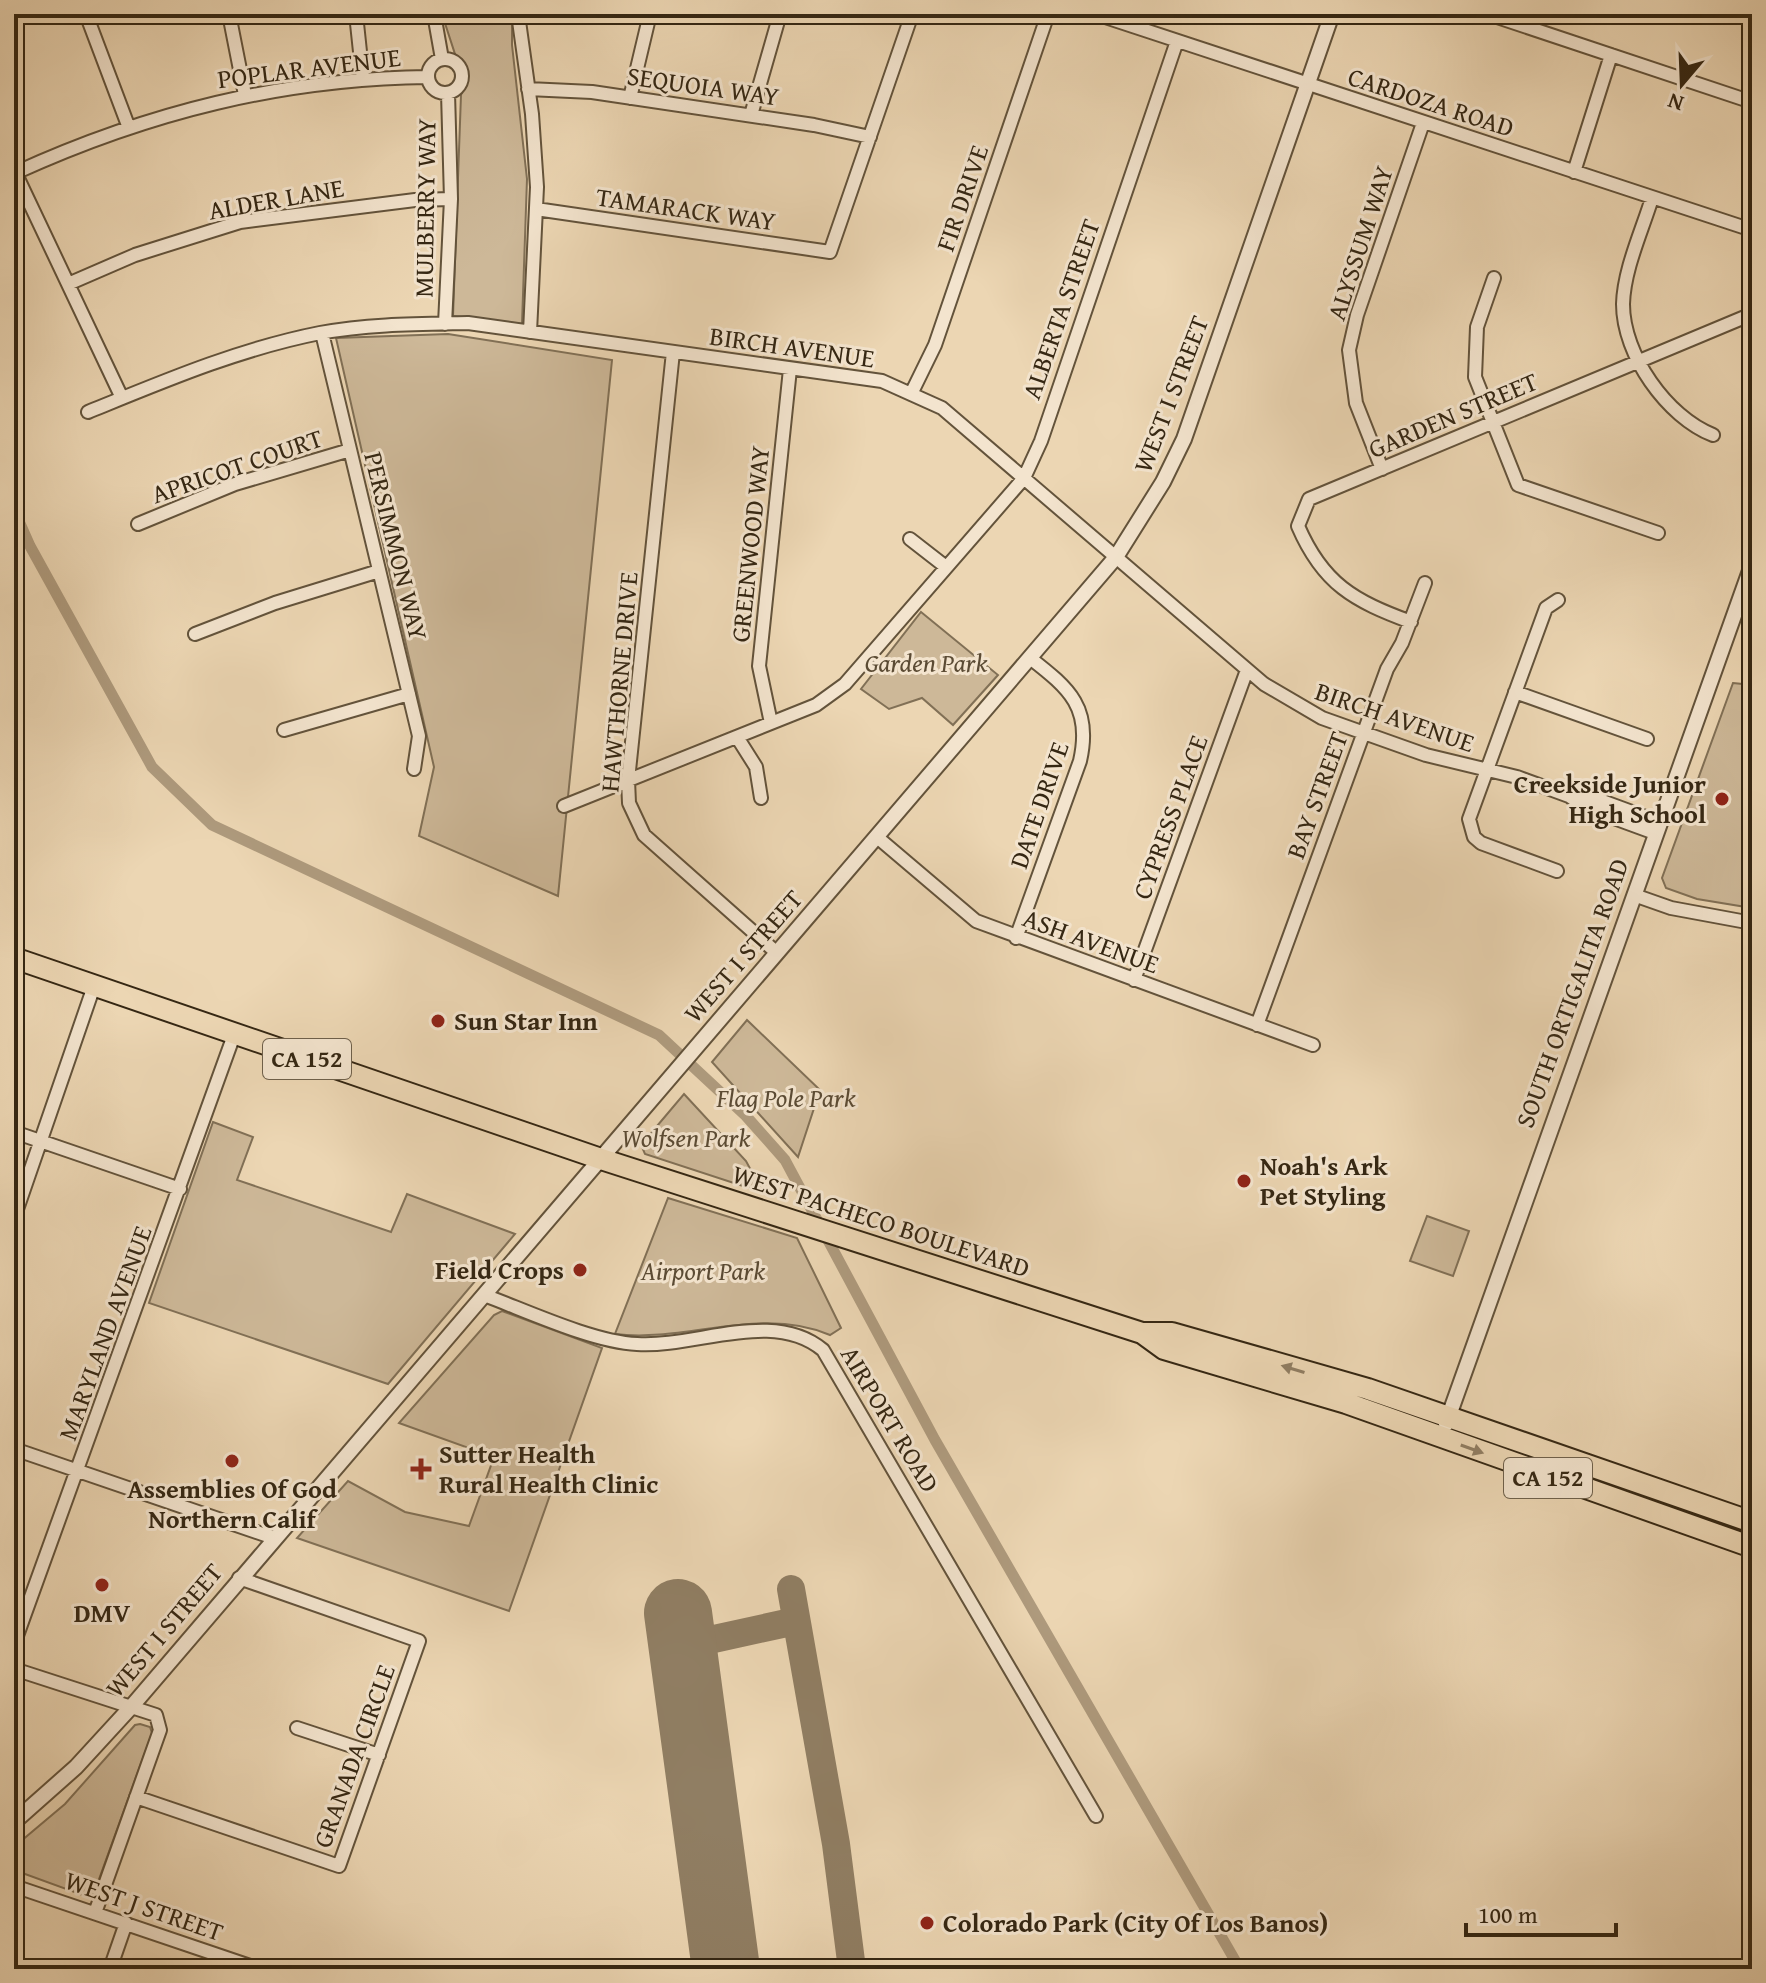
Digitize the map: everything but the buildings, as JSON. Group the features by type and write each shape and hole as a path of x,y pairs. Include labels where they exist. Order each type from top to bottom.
{"highway":[{"name":"WEST PACHECO BOULEVARD","path":"14,958 601,1159 1142,1333 1164,1349 1322,1395 1752,1547"},
{"name":"WEST PACHECO BOULEVARD","path":"1142,1333 1172,1333 1368,1389 1752,1522"},
{"path":"1612,1499 1620,1493 1752,1530"}],"street":[{"path":"86,14 129,128"},
{"path":"229,14 245,95"},
{"path":"356,14 363,80"},
{"path":"434,14 442,59"},
{"path":"518,14 528,89 536,209 530,332"},
{"path":"630,98 650,14"},
{"path":"751,115 780,14"},
{"path":"870,137 912,14"},
{"name":"FIR DRIVE","path":"911,394 935,345 1048,14"},
{"name":"CARDOZA ROAD","path":"1096,14 1752,230"},
{"name":"WEST I STREET","path":"14,1822 76,1767 132,1706 1116,557 1163,482 1184,439 1332,14"},
{"path":"1488,14 1752,102"},
{"name":"ALBERTA STREET","path":"564,806 816,705 845,684 1024,478 1041,441 1177,41"},
{"path":"1574,172 1611,55"},
{"path":"442,59 454,61 463,77 460,85 448,93 432,87 428,77 435,62 442,59"},
{"name":"POPLAR AVENUE","path":"15,171 192,106 245,95 363,80 428,77"},
{"name":"SEQUOIA WAY","path":"528,89 630,98 751,115 870,137"},
{"name":"MULBERRY WAY","path":"445,324 451,199 448,93"},
{"name":"ALYSSUM WAY","path":"1382,469 1356,403 1349,350 1357,315 1423,123"},
{"name":"TAMARACK WAY","path":"536,209 830,252 870,137"},
{"path":"15,171 122,398"},
{"path":"1652,198 1626,279 1623,302 1626,324 1640,360 1667,404 1690,424 1713,435"},
{"name":"ALDER LANE","path":"68,284 135,255 240,222 415,200 451,199"},
{"path":"1494,278 1477,327 1473,361 1479,393 1518,485 1658,533"},
{"name":"GARDEN STREET","path":"1411,622 1373,608 1338,587 1315,560 1298,526 1309,499 1752,314"},
{"name":"BIRCH AVENUE","path":"88,412 215,361 322,333 445,324 530,332 882,381 942,408 1247,670 1294,704 1435,758 1487,770 1569,796 1591,797 1657,827"},
{"name":"PERSIMMON WAY","path":"322,333 419,736 414,769"},
{"name":"HAWTHORNE DRIVE","path":"673,352 628,780 629,803 644,835 777,953"},
{"name":"GREENWOOD WAY","path":"771,723 759,666 790,369"},
{"name":"APRICOT COURT","path":"138,524 235,484 350,450"},
{"path":"910,539 946,567"},
{"name":"SOUTH ORTIGALITA ROAD","path":"1442,1438 1657,827 1747,597 1752,565"},
{"path":"195,634 275,603 379,571"},
{"name":"BAY STREET","path":"1257,1025 1387,669 1411,622 1425,583"},
{"path":"1557,871 1481,843 1472,833 1469,819 1546,608 1558,600"},
{"name":"DATE DRIVE","path":"1016,938 1080,761 1086,734 1078,707 1061,682 1030,658"},
{"name":"CYPRESS PLACE","path":"1134,980 1247,670"},
{"path":"1515,692 1647,739"},
{"path":"284,730 409,694"},
{"path":"737,737 756,767 761,798"},
{"name":"ASH AVENUE","path":"877,837 976,921 1313,1045"},
{"path":"1634,895 1671,908 1752,923"},
{"path":"14,1218 94,986"},
{"name":"MARYLAND AVENUE","path":"14,1644 234,1035"},
{"path":"14,1132 180,1189"},
{"name":"AIRPORT ROAD","path":"484,1295 622,1343 654,1345 785,1332 809,1338 834,1363 1096,1816"},
{"path":"14,1449 274,1538"},
{"name":"GRANADA CIRCLE","path":"136,1797 339,1866 419,1641 239,1578"},
{"path":"14,1669 156,1715 160,1730 95,1913"},
{"path":"297,1728 379,1755"},
{"name":"WEST J STREET","path":"14,1886 242,1966 259,1969"},
{"path":"110,1969 126,1923"}],"green space":[{"path":"442,14 512,14 512,45 527,179 522,324 453,316 461,95 467,78 455,54"},
{"path":"448,334 612,360 558,896 419,836 434,767 336,338"},
{"name":"Garden Park","path":"921,612 998,675 953,725 922,698 889,709 861,689"},
{"name":"Creekside Junior High School","path":"1733,683 1752,685 1752,908 1697,899 1666,888 1662,878"},
{"name":"Flag Pole Park","path":"747,1020 820,1090 798,1157 712,1062"},
{"name":"Wolfsen Park","path":"684,1094 746,1161 760,1187 746,1187 645,1154 641,1145"},
{"path":"213,1122 253,1137 237,1180 391,1232 407,1194 515,1234 388,1384 149,1303"},
{"name":"Airport Park","path":"668,1198 797,1238 841,1328 830,1335 777,1323 669,1334 615,1334"},
{"path":"1427,1216 1469,1231 1453,1276 1410,1261"},
{"path":"502,1311 602,1348 509,1611 297,1538 348,1481 405,1512 469,1526 494,1457 399,1423 494,1315"},
{"path":"135,1725 150,1727 152,1733 94,1893 88,1897 14,1870 14,1847 65,1804"}],"waterway":[{"path":"14,510 30,546 152,767 212,825 659,1035 746,1116 785,1160 935,1440 1240,1969"}],"taxiway":[{"path":"791,1589 836,1844 852,1969"},
{"path":"682,1646 796,1621"}],"runway":[{"path":"678,1613 726,1969"}],"place":[{"name":"Creekside Junior High School","path":"1722,799"},
{"name":"Sun Star Inn","path":"438,1021"},
{"name":"Noah's Ark Pet Styling","path":"1244,1181"},
{"name":"Field Crops","path":"580,1270"},
{"name":"Assemblies Of God Northern Calif","path":"232,1461"},
{"name":"Sutter Health Rural Health Clinic","path":"421,1469"},
{"name":"DMV","path":"102,1585"},
{"name":"Colorado Park (City Of Los Banos)","path":"927,1923"}]}
